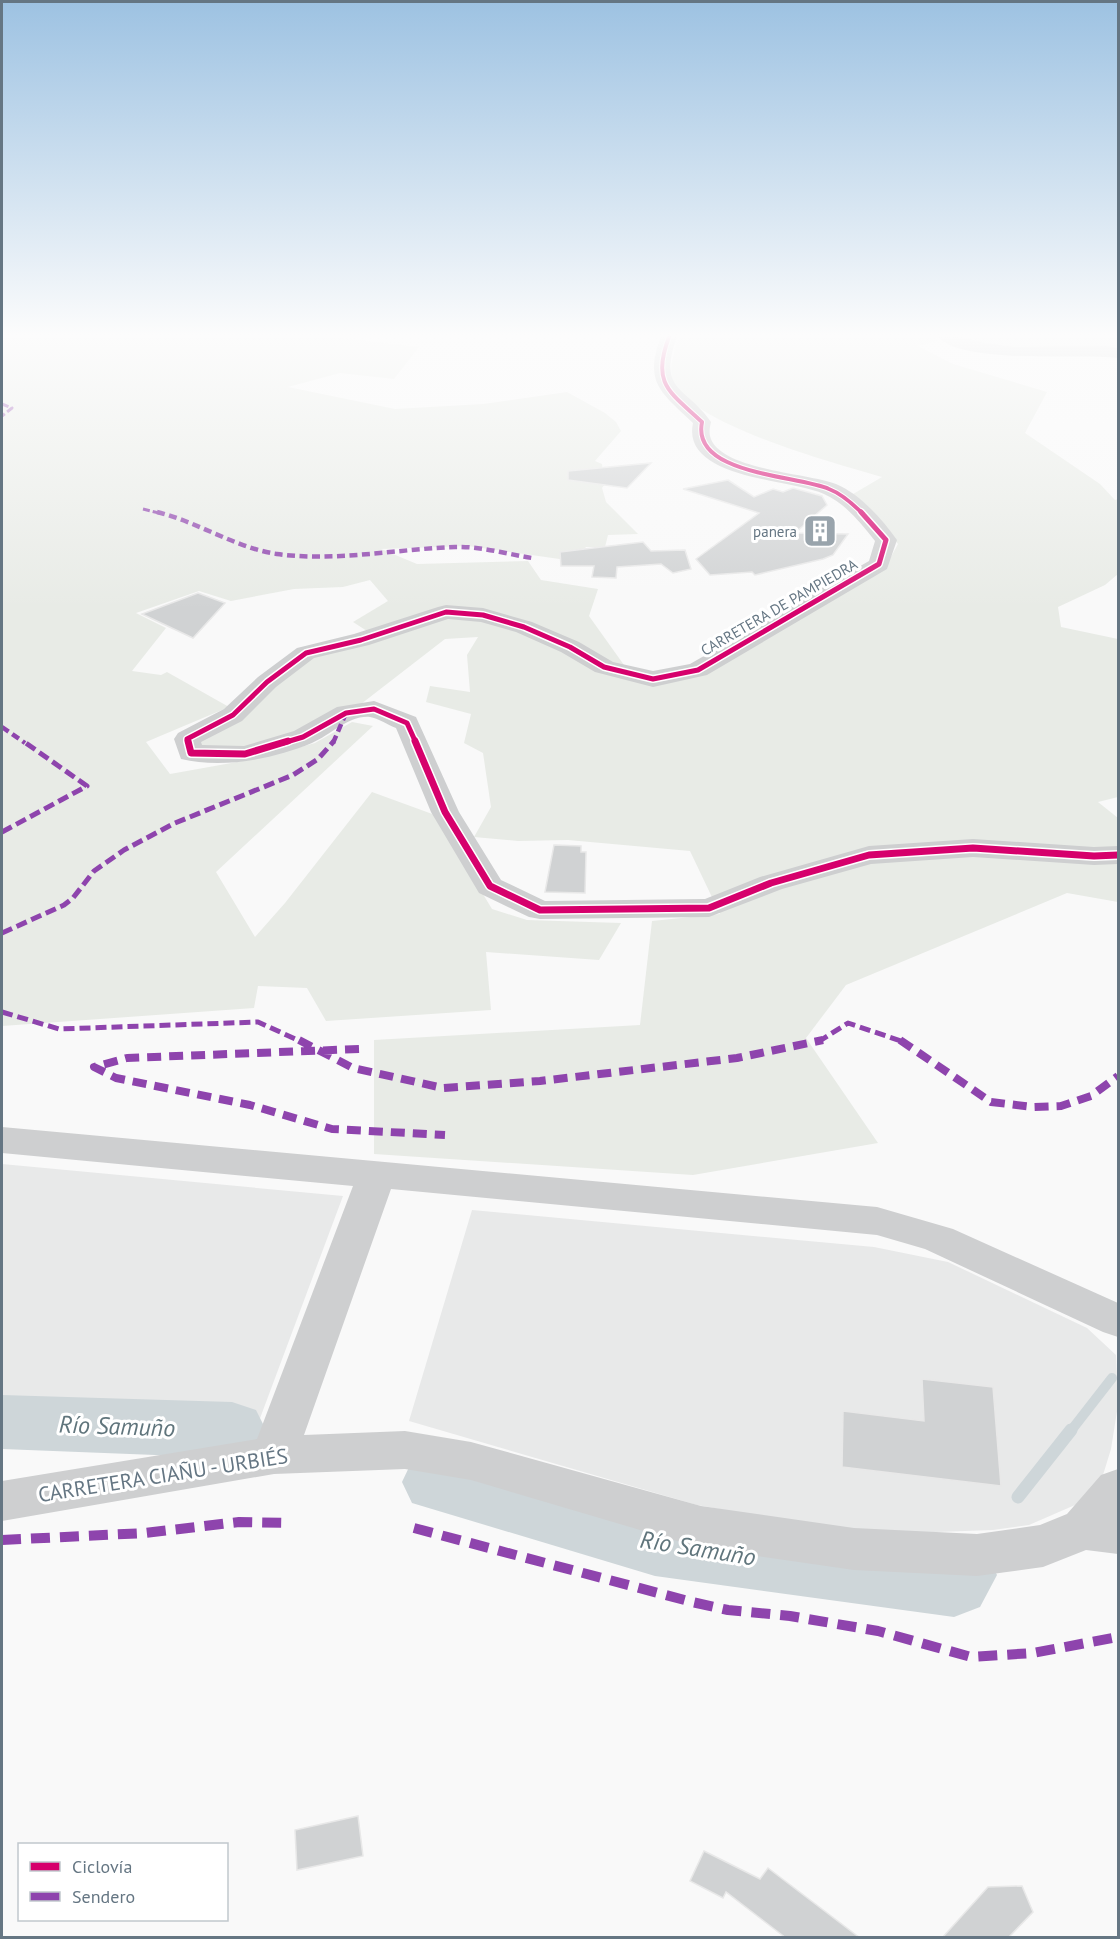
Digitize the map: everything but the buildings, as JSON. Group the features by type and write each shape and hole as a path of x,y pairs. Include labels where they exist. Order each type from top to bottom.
{"street":[{"name":"CARRETERA DE PAMPIEDRA","path":"701,427 700,435 707,450 726,462 829,489 864,514 886,540 879,564 698,670 653,679 604,667 570,647 524,627 483,615 446,612 361,640 306,653 267,682 233,715 187,739 191,753 245,754 303,737 346,713 374,709 407,723 445,812 490,886 540,910 709,908 771,883 869,855 973,848 1094,856 1119,855"},
{"path":"2,1140 877,1221 939,1239 1119,1321"},
{"path":"274,1455 376,1176"},
{"name":"CARRETERA CIAÑU - URBIÉS","path":"2,1501 274,1455 405,1450 471,1461 701,1527 854,1549 977,1554 1043,1546 1101,1531 1119,1489"}],"shaded area":[{"path":"2,427 619,427 621,431 595,461 602,464 603,475 611,476 602,488 606,502 638,534 608,535 605,547 586,547 574,561 468,546 381,549 417,564 528,561 541,580 598,589 589,616 624,665 656,683 886,566 898,544 870,513 848,497 882,477 800,452 737,427 1028,427 1025,433 1100,484 1115,500 1118,499 1118,574 1105,585 1058,607 1061,627 1118,639 1118,797 1098,802 1118,818 1118,902 1067,893 846,985 806,1038 878,1143 693,1175 374,1154 374,1040 640,1025 652,921 720,914 690,851 568,840 518,841 474,837 491,807 483,753 464,743 471,714 426,702 430,686 470,692 467,655 478,637 445,639 330,728 251,746 201,749 198,739 312,655 381,640 353,622 388,601 370,580 343,587 294,589 231,601 199,591 136,613 166,628 132,671 161,675 167,672 229,707 146,742 170,774 265,757 315,743 352,722 373,726 216,872 255,937 285,903 372,792 435,815 492,909 527,920 621,923 599,960 486,952 491,1010 326,1021 307,988 258,986 254,1008 2,1026"},
{"path":"2,1164 343,1196 259,1421 2,1412"},
{"path":"472,1210 874,1247 948,1262 1087,1328 1116,1355 1118,1405 1111,1449 1103,1475 1075,1505 1029,1525 993,1530 909,1533 836,1530 697,1505 409,1421"}],"waterway":[{"path":"1070,1432 1112,1378"},
{"name":"Río Samuño","path":"2,1422 232,1430"},
{"path":"1018,1497 1071,1430"},
{"name":"Río Samuño","path":"437,1482 655,1544 954,1584 960,1575"}],"marked path":[{"path":"143,509 184,519 257,550 279,554 325,557 458,547 532,558"},
{"path":"2,933 64,905 73,898 100,865 132,845 195,814 275,784 311,764 334,742 346,713"},
{"path":"2,727 87,786 2,832"},
{"path":"2,1012 59,1029 258,1022 318,1049 353,1068 443,1088 540,1081 737,1058 822,1041 848,1023 905,1042 991,1102 1033,1107 1061,1106 1091,1096 1118,1076"},
{"path":"359,1049 127,1058 94,1067 116,1078 250,1105 332,1129 445,1135"},
{"path":"2,1540 145,1533 239,1522 289,1523"},
{"path":"414,1528 692,1602 728,1610 790,1616 878,1631 971,1657 1033,1653 1118,1637"}],"cycle path":[{"path":"701,427 700,435 706,447 718,457 755,472 828,488 844,497 886,540 879,564 698,670 653,679 604,667 570,647 524,627 483,615 446,612 361,640 306,653 267,682 233,715 187,739 191,753 245,754 303,737 346,713 374,709 407,723 445,812 490,886 540,910 709,908 771,883 869,855 973,848 1094,856 1118,855"}],"place":[{"name":"panera","path":"820,531"}]}
